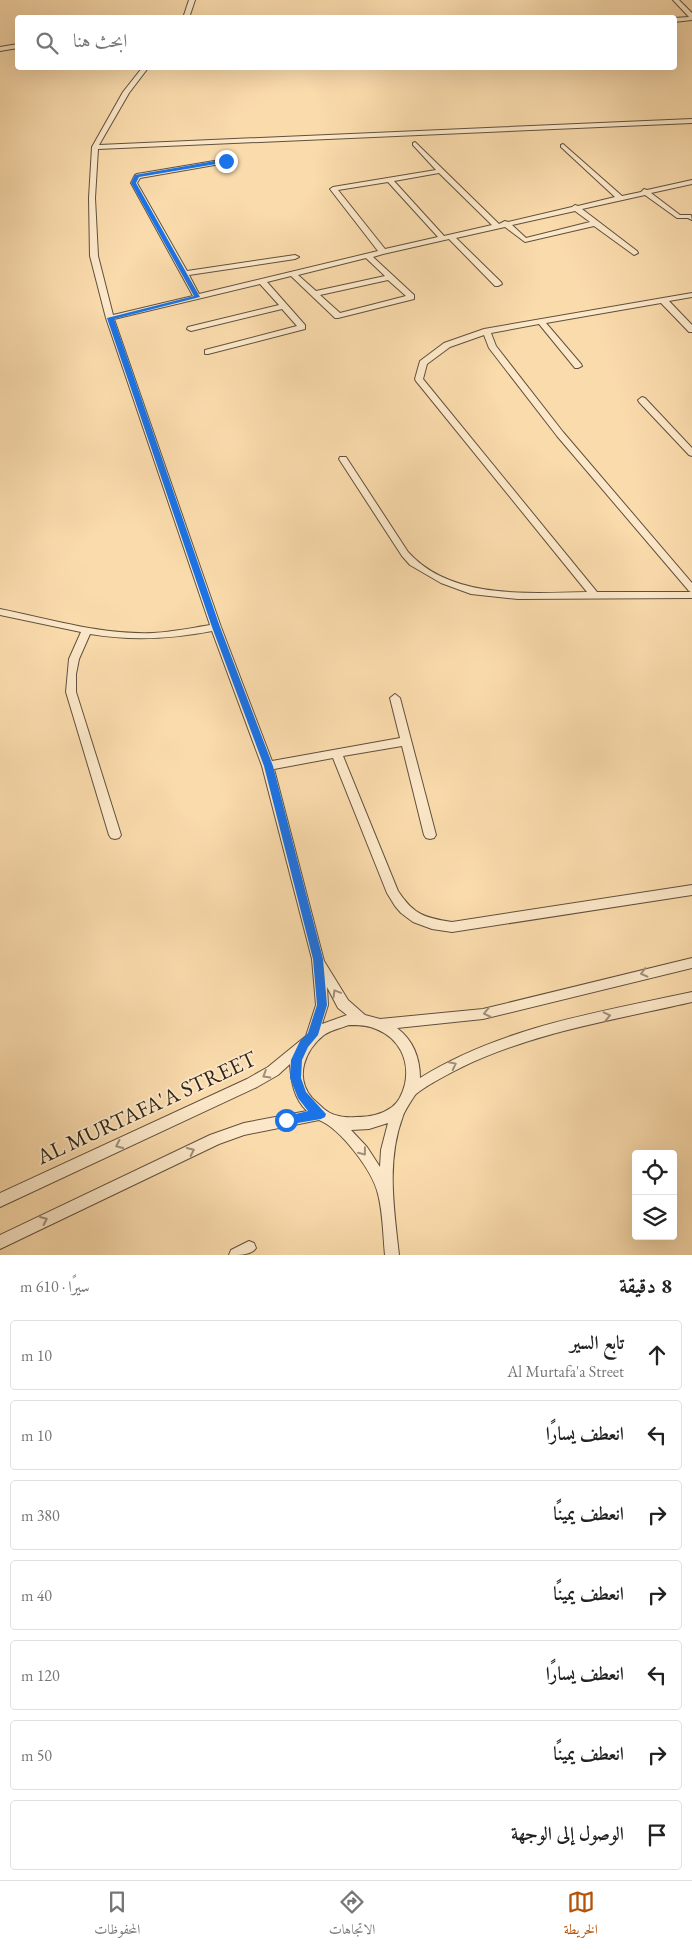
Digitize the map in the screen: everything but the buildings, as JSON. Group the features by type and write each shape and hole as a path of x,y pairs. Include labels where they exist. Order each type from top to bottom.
{"lane":[{"path":"187,15 192,0"},
{"path":"676,0 692,17"},
{"path":"677,20 692,17"},
{"path":"0,49 15,46"},
{"path":"143,70 126,92 95,146 92,198 94,256 110,318 216,627 268,766 318,959 322,1005 308,1040 296,1060 295,1078 302,1095 314,1110 348,1134 363,1151 376,1170 385,1191"},
{"path":"95,146 692,121"},
{"path":"415,144 496,226"},
{"path":"563,146 618,197"},
{"path":"197,297 134,183 137,176 226,161"},
{"path":"383,252 333,189 439,170"},
{"path":"389,180 446,237 498,284"},
{"path":"110,318 505,223 692,182"},
{"path":"644,192 679,217 689,216 692,218"},
{"path":"575,207 634,253"},
{"path":"505,223 525,240 596,223"},
{"path":"293,274 338,316 411,297 368,256"},
{"path":"184,274 295,257"},
{"path":"315,294 390,277"},
{"path":"208,352 302,328 262,281"},
{"path":"594,595 420,379 423,363 447,345 487,331 692,295"},
{"path":"663,300 692,330"},
{"path":"191,329 284,306"},
{"path":"541,322 578,366"},
{"path":"487,331 492,346 560,434 692,589"},
{"path":"642,400 692,453"},
{"path":"343,459 405,554 413,563 444,581 471,591 518,596 692,595"},
{"path":"0,612 86,630 118,634 150,636 216,627"},
{"path":"86,630 76,649 70,670 71,692 115,835"},
{"path":"395,698 430,835"},
{"path":"268,766 406,741"},
{"path":"337,754 393,893 404,910 421,922 452,927 692,890"},
{"path":"318,959 343,1004 362,1020"},
{"path":"379,1024 482,1014 692,963"},
{"path":"411,1090 432,1075 458,1062 543,1031 692,996"},
{"path":"308,1040 335,1023 362,1020 379,1024 394,1033 406,1045 413,1059 415,1075 411,1090 397,1112 388,1150 385,1191 392,1255"},
{"name":"AL MURTAFA'A STREET","path":"0,1200 245,1087 272,1071 308,1040"},
{"path":"0,1242 215,1140 244,1129 326,1117 350,1124 370,1122 397,1112"}],"route":[{"path":"226,161 137,176 134,183 197,297 110,318 216,627 268,766 318,959 322,1005 312,1035 304,1044 296,1060 295,1078 302,1095 314,1110 321,1114 286,1120"}]}
